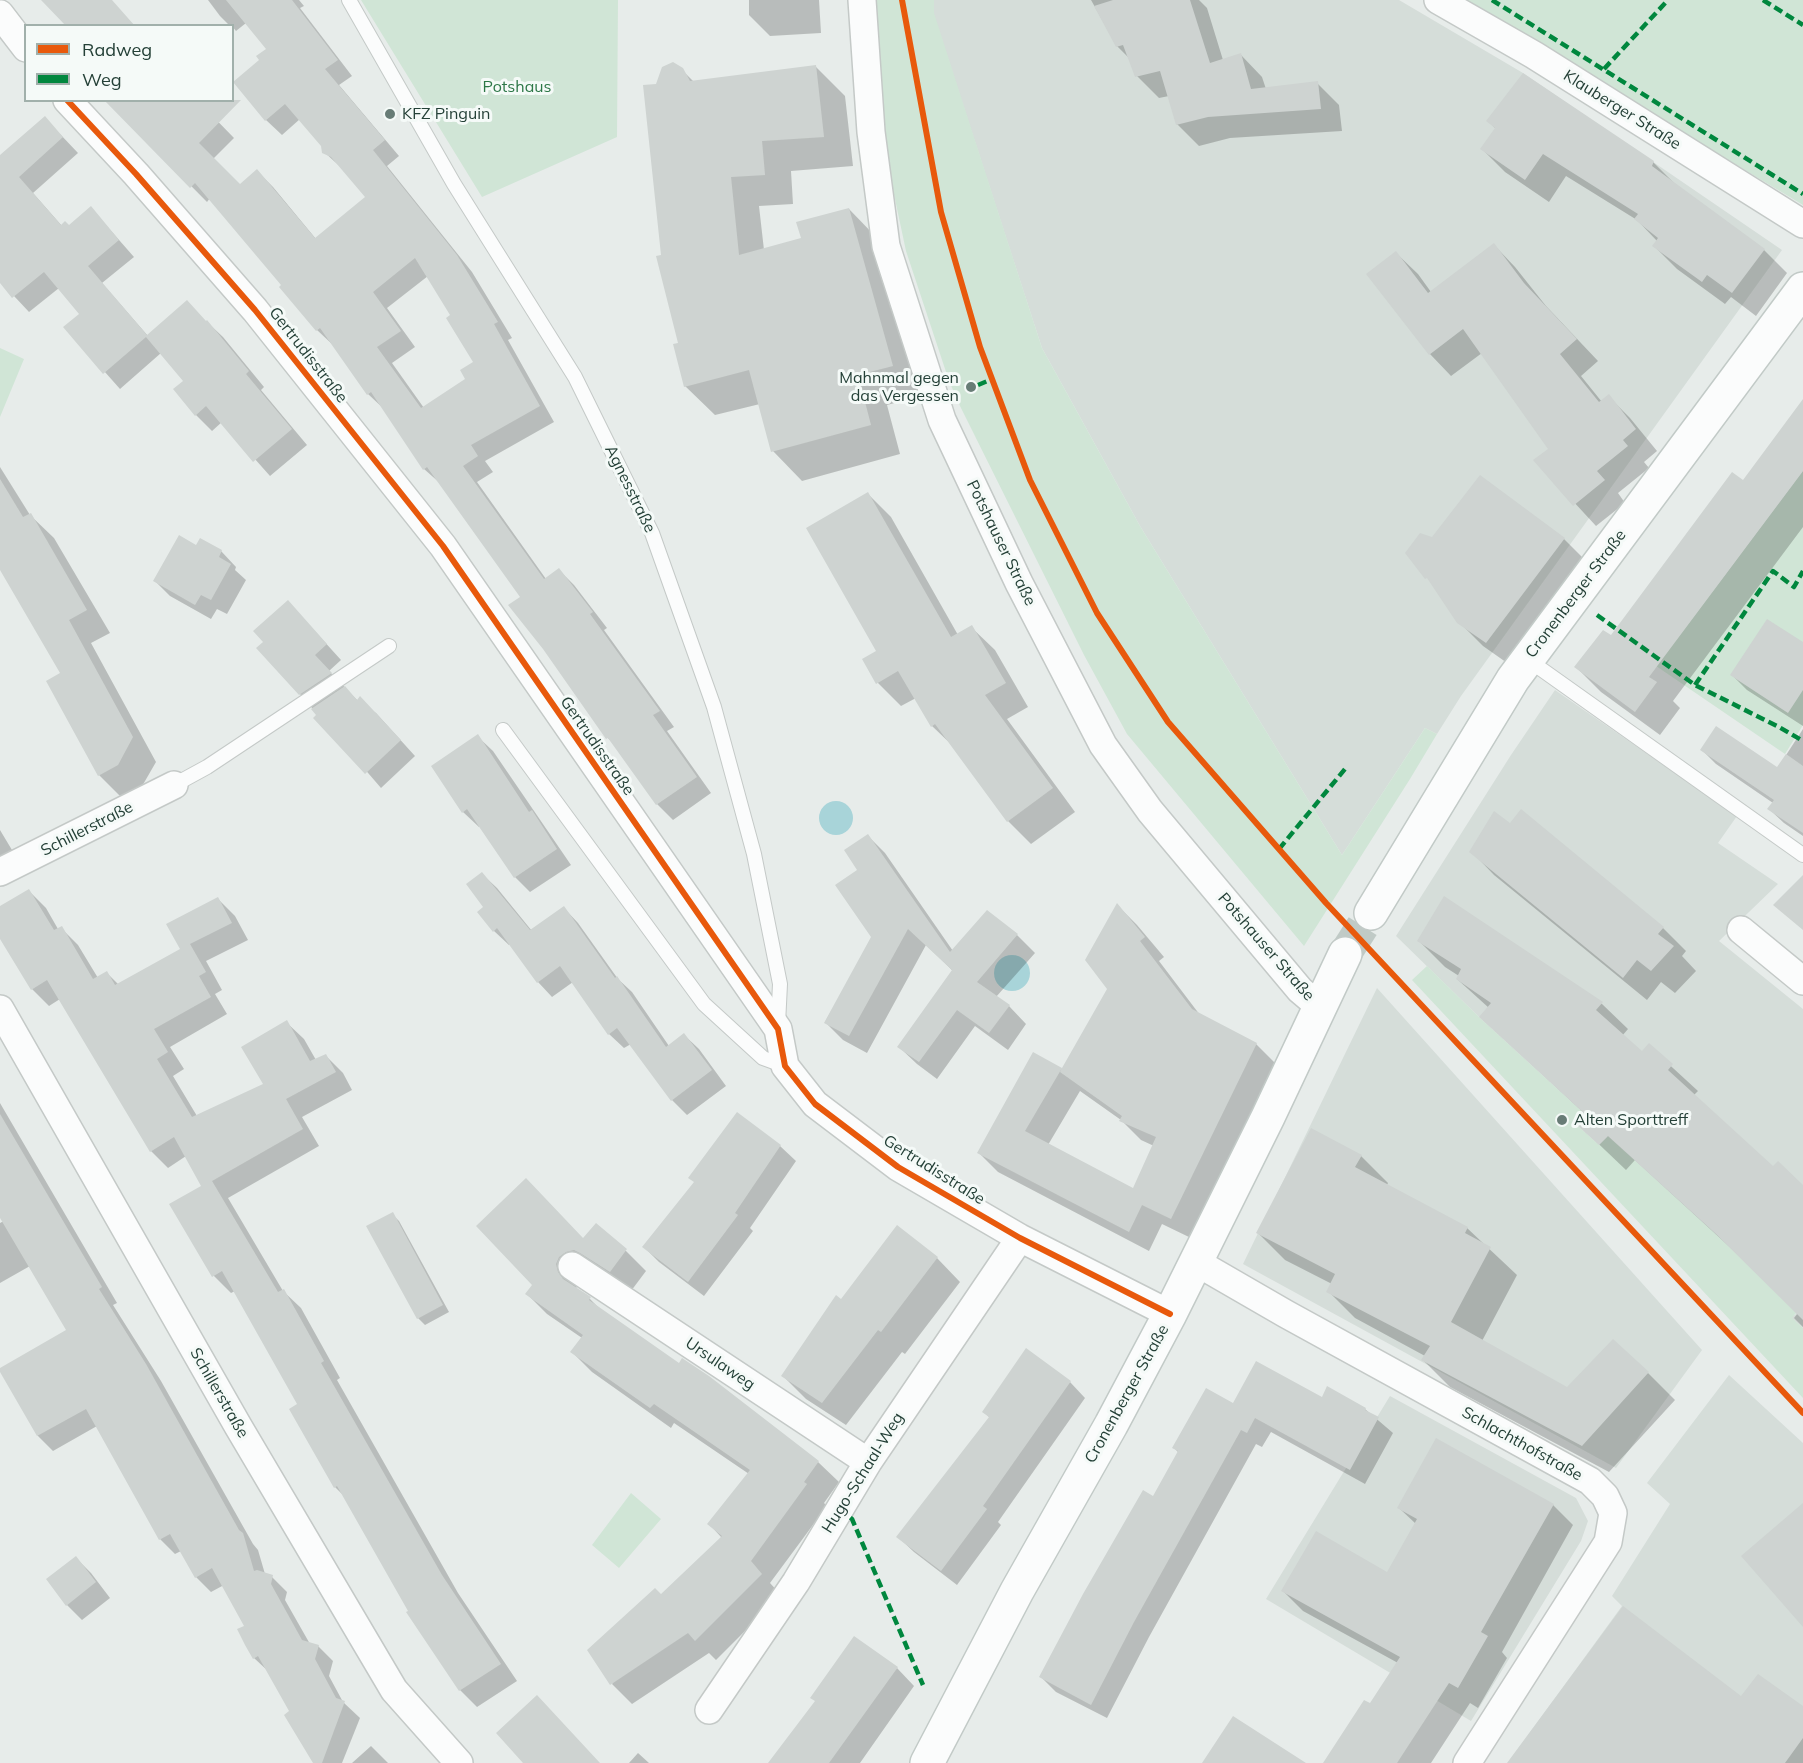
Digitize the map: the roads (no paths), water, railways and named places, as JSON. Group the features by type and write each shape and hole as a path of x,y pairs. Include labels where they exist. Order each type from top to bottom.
{"main road":[{"name":"Cronenberger Straße","path":"1371,913 1474,741 1527,659 1803,289"},
{"name":"Cronenberger Straße","path":"927,1763 1017,1591 1111,1425 1170,1314 1345,954"}],"street":[{"name":"Potshauser Straße","path":"862,0 870,132 886,246 946,430 1019,583 1103,745 1150,811 1300,990 1320,1007"},
{"name":"Klauberger Straße","path":"1438,0 1544,61 1803,224"},
{"path":"0,14 24,45"},
{"name":"Gertrudisstraße","path":"69,102 136,174 255,310 443,546 778,1029 785,1065 815,1104 898,1167 1020,1238 1170,1314"},
{"name":"Schillerstraße","path":"0,872 174,785"},
{"path":"1741,930 1803,981"},
{"name":"Schillerstraße","path":"0,1009 238,1426 394,1690 459,1763"},
{"name":"Hugo-Schaal-Weg","path":"709,1710 795,1582 868,1462 1020,1238"},
{"name":"Schlachthofstraße","path":"1196,1262 1590,1481 1605,1496 1613,1513 1608,1542 1467,1763"},
{"name":"Ursulaweg","path":"572,1266 868,1462"}],"lane":[{"name":"Agnesstraße","path":"349,0 454,184 575,377 652,533 714,707 754,854 780,984 778,1029"},
{"path":"174,785 207,767 389,646"},
{"path":"1527,659 1803,855"},
{"name":"Gertrudisstraße","path":"503,730 704,1004 763,1058 785,1065"}],"water":[{"path":"836,801 848,806 853,818 848,830 836,835 824,830 819,818 824,806"},
{"path":"1012,955 1025,960 1030,973 1025,986 1012,991 999,986 994,973 999,960"}],"tunnel":[{"path":"1345,954 1371,913"}],"place":[{"name":"KFZ Pinguin","path":"390,114"},
{"name":"Mahnmal gegen das Vergessen","path":"971,387"},
{"name":"Alten Sporttreff","path":"1562,1120"}],"park label":[{"name":"Potshaus","path":"517,87"}]}
